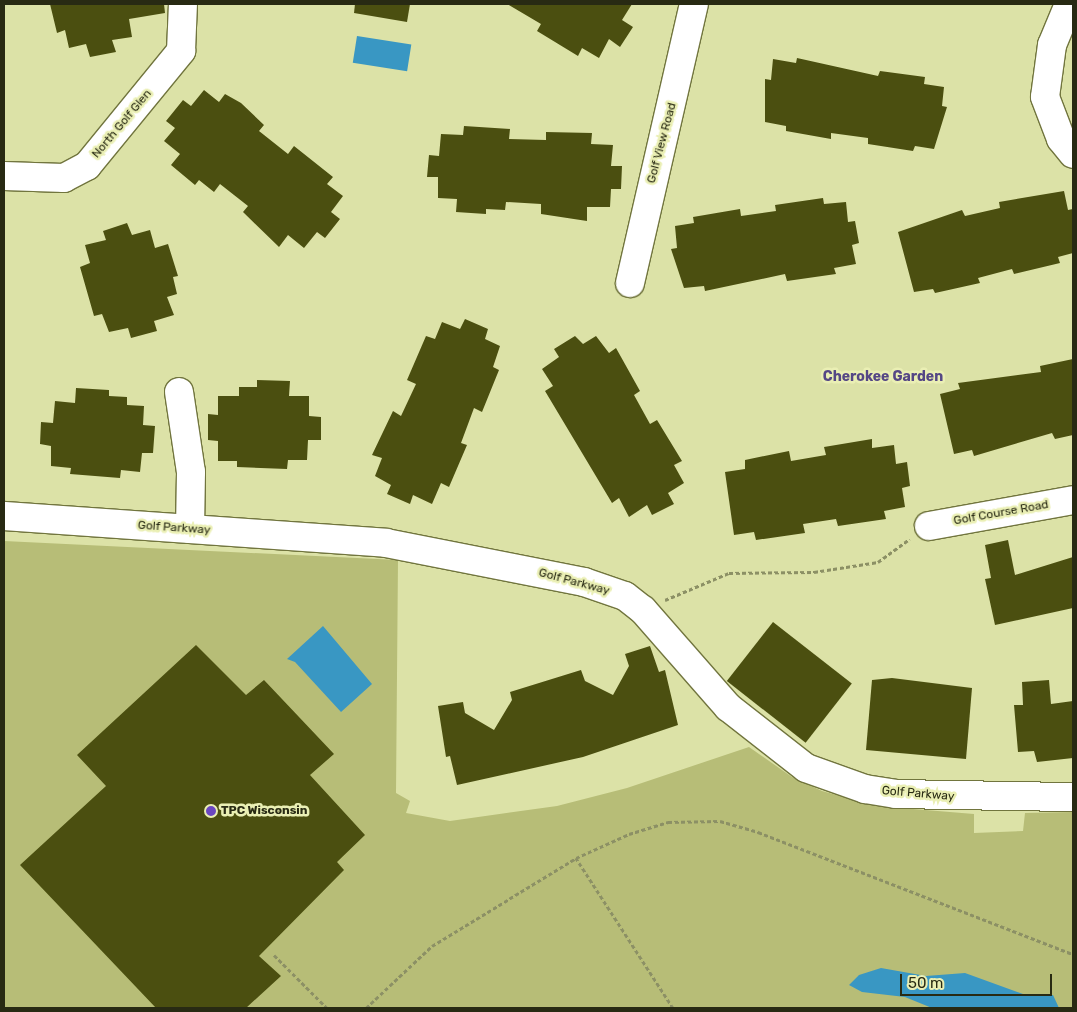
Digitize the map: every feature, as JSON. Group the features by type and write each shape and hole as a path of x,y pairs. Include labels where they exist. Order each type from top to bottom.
{"street":[{"name":"North Golf Glen","path":"4,176 64,178 87,166 181,52 183,4"},
{"name":"Golf View Road","path":"630,283 694,4"},
{"path":"1069,4 1052,45 1045,97 1061,139 1073,154"},
{"path":"179,392 191,472 190,529"},
{"name":"Golf Course Road","path":"929,526 1073,500"},
{"name":"Golf Parkway","path":"4,516 386,544 584,582 624,596 643,610 728,707 806,768 864,789 896,794 1073,798"}],"path":[{"path":"643,610 729,573 814,572 878,562 929,526"},
{"path":"366,1008 432,946 576,858 628,834 668,822 720,821 1073,954"},
{"path":"576,858 673,1008"},
{"path":"274,955 327,1008"}],"green space":[{"name":"TPC Wisconsin","path":"4,541 398,560 396,793 410,801 406,813 450,821 557,806 627,788 749,747 792,777 822,791 877,806 974,814 974,833 1023,831 1025,813 1073,812 1073,1008 4,1008"}],"water":[{"path":"357,36 411,45 407,71 353,63"},
{"path":"323,626 372,684 341,712 295,662 287,659"},
{"path":"881,968 926,976 965,973 1023,994 1053,995 1059,1008 932,1008 905,997 862,992 849,985 859,975"}],"building":[{"path":"50,4 164,4 165,13 129,19 132,37 112,40 116,52 90,57 86,44 69,48 65,30 57,33"},
{"path":"355,4 410,4 407,22 354,13"},
{"path":"507,4 632,4 622,20 633,27 620,47 609,39 599,58 582,48 578,56 537,31 541,24"},
{"path":"797,58 878,76 880,71 925,77 924,84 944,87 942,106 947,107 934,149 915,146 913,151 868,144 868,138 831,133 831,139 786,131 786,126 765,122 765,79 771,80 773,59 796,63"},
{"path":"204,90 219,102 225,94 241,103 264,125 259,131 288,154 294,146 333,177 327,184 343,196 331,212 340,219 325,238 317,232 304,248 288,235 279,247 243,212 248,206 220,184 214,192 199,180 195,185 171,165 180,154 164,141 175,128 166,121 183,100 191,106"},
{"path":"464,126 510,129 509,139 546,140 546,132 592,133 591,144 613,145 611,166 622,166 621,189 611,189 610,207 587,207 587,221 541,214 541,204 506,202 505,210 486,209 486,214 456,212 457,199 438,198 438,177 427,177 429,155 439,156 441,134 463,135"},
{"path":"1064,191 1068,210 1073,209 1073,253 1058,257 1060,263 1014,274 1012,269 978,278 980,283 935,293 933,289 914,292 898,232 962,210 965,216 1000,208 999,202"},
{"path":"823,198 824,204 846,202 848,222 855,221 859,243 852,245 856,264 834,268 836,274 787,281 785,274 705,291 704,286 684,288 671,249 677,248 675,226 694,223 693,217 740,209 741,216 776,211 775,205"},
{"path":"127,223 132,235 150,230 155,248 168,244 178,276 173,277 177,294 167,297 174,315 154,321 157,331 131,338 128,328 109,332 102,314 94,316 80,267 90,263 85,245 106,240 103,231"},
{"path":"465,319 488,329 485,339 500,346 493,367 499,370 482,412 474,408 461,443 467,445 449,487 441,483 432,504 413,495 410,504 387,494 391,485 375,476 382,458 372,455 393,411 401,416 416,384 407,380 426,336 435,339 442,322 460,329"},
{"path":"575,336 583,344 596,336 609,353 616,348 640,391 634,395 650,424 657,420 682,461 674,465 684,483 668,493 674,504 652,515 647,505 629,517 619,498 612,503 545,391 553,386 542,369 559,357 554,349"},
{"path":"1073,359 1073,435 1055,439 1052,433 974,456 972,450 954,454 940,394 960,389 958,383 1041,372 1040,366"},
{"path":"257,380 290,381 289,396 309,396 309,416 321,417 321,440 308,440 307,460 288,460 287,469 237,467 237,461 218,461 218,441 208,440 208,414 218,415 218,396 239,396 239,387 257,387"},
{"path":"76,388 109,390 109,396 127,397 127,405 144,406 143,425 155,426 153,453 142,453 140,472 121,470 120,478 70,474 71,468 51,466 51,446 40,444 41,422 53,423 55,401 75,403"},
{"path":"872,439 872,448 894,445 896,464 907,462 910,486 902,488 905,507 884,511 886,519 838,526 836,519 803,524 805,533 756,540 754,532 734,535 725,472 745,469 745,460 789,451 791,461 826,455 824,447"},
{"path":"1008,540 1015,575 1073,557 1073,608 995,625 985,579 991,578 985,545"},
{"path":"773,622 852,684 806,743 727,681"},
{"name":"TPC Wisconsin","path":"196,645 246,695 264,680 334,754 310,775 365,835 337,862 344,870 259,956 281,976 246,1008 156,1008 20,865 106,786 77,755"},
{"path":"650,646 659,672 665,670 678,725 583,757 457,785 450,756 446,757 438,706 463,702 465,713 494,730 512,700 510,692 581,670 585,681 613,695 629,666 625,654"},
{"path":"892,678 972,688 966,759 866,750 872,680"},
{"path":"1049,680 1051,704 1073,701 1073,758 1037,762 1034,751 1018,752 1014,705 1023,705 1022,682"}],"place":[{"name":"TPC Wisconsin","path":"211,811"}],"district":[{"name":"Cherokee Garden","path":"883,377"}]}
